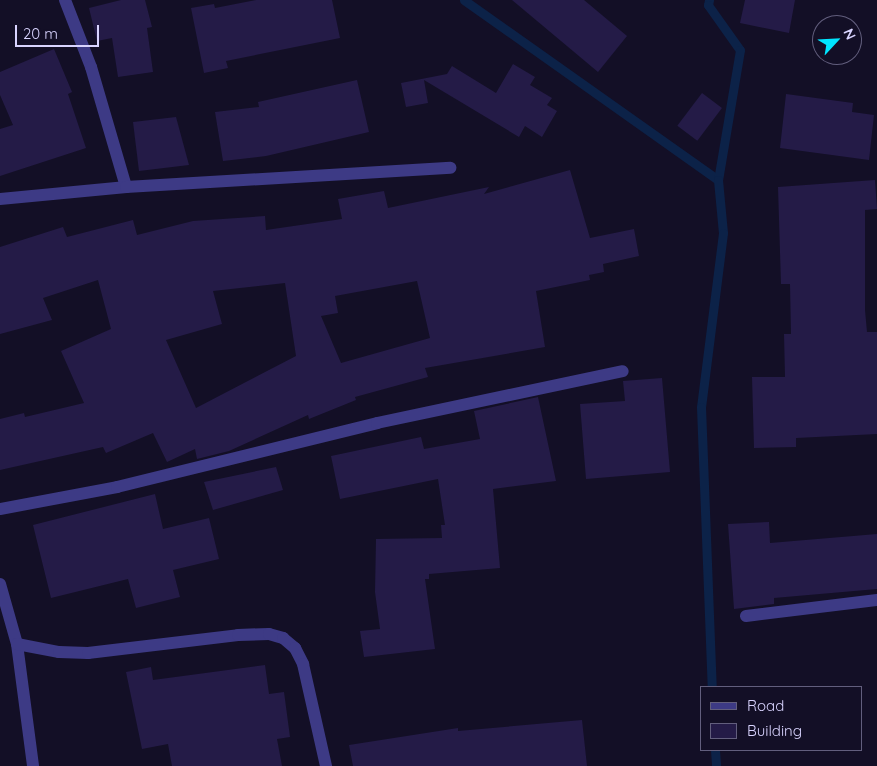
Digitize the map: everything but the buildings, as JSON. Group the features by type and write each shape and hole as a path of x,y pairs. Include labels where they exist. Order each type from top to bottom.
{"street":[{"path":"65,0 92,67 126,187"},
{"path":"0,199 126,187 450,168"},
{"path":"0,509 117,487 377,423 623,371"},
{"path":"0,584 17,644 33,766"},
{"path":"746,616 877,600"},
{"path":"17,644 59,652 88,653 238,635 269,634 283,638 295,648 303,664 326,766"}],"waterway":[{"path":"464,0 718,180"},
{"path":"709,0 708,5 740,50 718,180 723,233 701,407 712,686"},
{"path":"715,751 716,766"}]}
